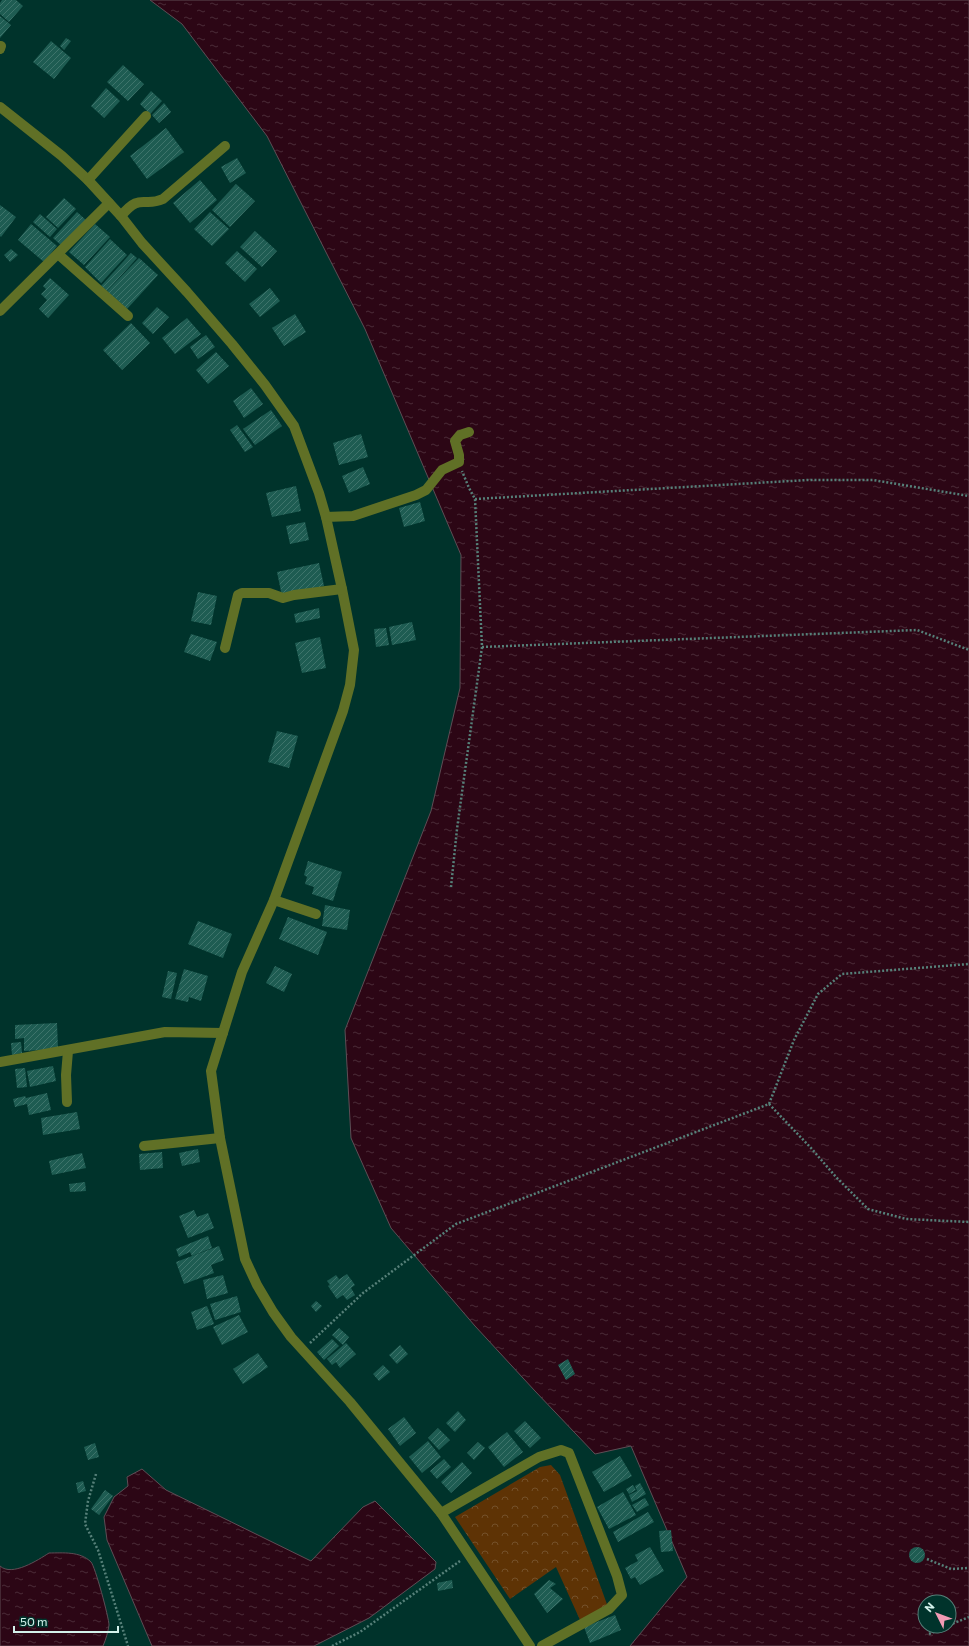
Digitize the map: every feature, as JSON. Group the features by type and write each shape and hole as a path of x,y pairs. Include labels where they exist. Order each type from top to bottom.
{"street":[{"path":"0,107 62,156 88,180 109,202 142,243 232,344 294,426 319,493 326,517 354,650 350,685 343,711 274,900 242,972 211,1071 220,1138 245,1259 257,1285 273,1312 291,1337 350,1402 441,1513 530,1646"},
{"path":"88,180 146,116"},
{"path":"121,216 134,203 158,201 163,199 225,146"},
{"path":"0,311 109,202"},
{"path":"58,254 128,316"},
{"path":"326,517 353,516 416,495 426,490 442,470 459,462 459,455 455,441 460,435 469,432"},
{"path":"225,648 238,595 242,593 269,593 283,598 294,595 342,589"},
{"path":"274,900 316,914"},
{"path":"0,1062 68,1051 165,1032 223,1033"},
{"path":"67,1102 66,1075 68,1051"},
{"path":"144,1146 220,1138"},
{"path":"441,1513 539,1457 561,1450 569,1453 617,1576 622,1594 609,1609 542,1646"}],"path":[{"path":"451,887 457,829 482,647 475,499 459,462"},
{"path":"475,499 808,480 873,480 969,496"},
{"path":"482,647 917,630 969,650"},
{"path":"303,1350 363,1293 456,1224 769,1104 794,1040 818,994 842,974 969,964"},
{"path":"769,1104 836,1177 868,1209 906,1219 969,1222"},
{"path":"96,1474 88,1501 85,1524 98,1550 128,1646"},
{"path":"332,1646 360,1632 469,1555"},
{"path":"927,1560 951,1569 969,1568"},
{"path":"957,1622 969,1617"}],"green space":[{"path":"551,1465 560,1475 608,1607 580,1620 556,1567 510,1599 455,1517 540,1467"}],"water":[{"path":"150,0 969,0 969,1646 630,1646 687,1577 631,1446 595,1454 475,1326 391,1228 351,1138 345,1030 431,811 460,688 461,555 365,329 267,136 182,24"},
{"path":"142,1469 166,1490 311,1561 363,1507 375,1501 436,1562 435,1569 369,1618 314,1646 152,1646 107,1540 104,1517 114,1497 128,1486 127,1477"},
{"path":"49,1553 77,1554 87,1558 91,1562 104,1603 109,1625 103,1646 0,1646 0,1566 11,1570 18,1569"}],"building":[{"path":"2,0 16,0 23,6 9,22 0,14 0,3"},
{"path":"0,16 11,25 0,38"},
{"path":"66,38 71,41 64,50 60,46"},
{"path":"51,41 71,58 54,79 33,62"},
{"path":"123,65 144,84 128,101 107,82"},
{"path":"106,88 120,101 104,118 91,106"},
{"path":"151,91 162,101 150,114 140,104"},
{"path":"164,103 171,112 159,123 152,115"},
{"path":"166,128 184,152 147,179 130,156"},
{"path":"237,158 246,173 230,183 221,167"},
{"path":"200,180 217,200 190,223 173,203"},
{"path":"236,184 255,201 230,227 212,210"},
{"path":"64,198 76,209 58,228 46,217"},
{"path":"0,205 16,217 1,237 0,236"},
{"path":"77,212 87,221 63,247 53,238"},
{"path":"210,212 229,229 212,246 194,229"},
{"path":"40,214 57,229 50,237 33,222"},
{"path":"31,224 57,246 44,262 18,240"},
{"path":"95,224 110,237 84,265 69,252"},
{"path":"255,231 277,251 262,267 240,247"},
{"path":"110,239 127,255 101,283 85,267"},
{"path":"11,249 18,255 10,262 4,255"},
{"path":"237,251 257,269 245,282 225,263"},
{"path":"131,253 137,258 107,291 101,286"},
{"path":"139,258 158,275 127,309 107,291"},
{"path":"50,278 69,295 48,318 39,309 47,300 41,294 46,289 43,286"},
{"path":"270,288 280,301 260,317 249,304"},
{"path":"157,307 169,317 153,334 142,323"},
{"path":"295,314 306,332 284,346 272,328"},
{"path":"187,318 201,334 175,354 162,338"},
{"path":"131,323 150,343 122,370 103,350"},
{"path":"206,335 215,347 198,359 190,347"},
{"path":"216,352 229,366 208,384 196,370"},
{"path":"251,388 263,404 244,418 233,401"},
{"path":"271,410 282,426 255,445 243,429"},
{"path":"237,425 253,447 245,452 230,430"},
{"path":"361,434 368,457 339,465 333,443"},
{"path":"363,467 370,484 349,493 342,476"},
{"path":"296,486 301,511 272,517 266,493"},
{"path":"420,502 425,521 404,527 399,508"},
{"path":"305,522 309,540 290,544 286,526"},
{"path":"319,563 324,586 282,596 277,572"},
{"path":"198,592 217,596 211,625 191,621"},
{"path":"319,608 320,618 296,623 294,614"},
{"path":"412,622 416,640 392,645 389,627"},
{"path":"386,628 389,645 376,647 374,629"},
{"path":"191,634 217,642 210,661 184,652"},
{"path":"320,637 326,668 302,673 295,643"},
{"path":"277,731 298,736 289,768 268,762"},
{"path":"308,861 342,872 333,901 312,894 314,887 305,884 307,877 304,875"},
{"path":"325,905 350,910 347,930 322,926"},
{"path":"288,917 327,932 318,955 279,939"},
{"path":"198,921 232,934 223,958 188,944"},
{"path":"275,966 292,974 284,992 266,983"},
{"path":"184,969 208,976 201,1001 189,997 188,1002 175,999"},
{"path":"168,971 177,973 171,999 162,997"},
{"path":"57,1023 58,1049 24,1051 24,1038 15,1039 15,1025"},
{"path":"21,1042 22,1053 12,1055 11,1043"},
{"path":"53,1066 56,1081 30,1087 27,1071"},
{"path":"25,1068 27,1087 17,1088 15,1069"},
{"path":"47,1093 51,1110 29,1115 27,1104 15,1107 13,1099 25,1096 26,1098"},
{"path":"77,1112 80,1129 43,1135 41,1118"},
{"path":"198,1149 200,1162 182,1166 179,1153"},
{"path":"162,1152 163,1168 140,1170 139,1154"},
{"path":"82,1153 86,1168 52,1175 49,1161"},
{"path":"85,1182 86,1191 70,1192 69,1184"},
{"path":"194,1210 197,1217 208,1213 214,1228 188,1238 179,1216"},
{"path":"208,1236 212,1248 192,1256 190,1252 179,1257 176,1249"},
{"path":"219,1246 224,1260 211,1265 214,1273 184,1284 176,1262"},
{"path":"347,1274 355,1285 351,1288 355,1295 347,1300 343,1295 337,1299 328,1286 330,1285 327,1281 336,1275 339,1279 332,1284"},
{"path":"223,1275 228,1293 207,1299 203,1280"},
{"path":"237,1296 241,1312 215,1320 210,1304"},
{"path":"316,1301 322,1306 316,1312 311,1306"},
{"path":"207,1306 214,1324 197,1330 191,1312"},
{"path":"239,1315 248,1332 222,1345 213,1327"},
{"path":"339,1328 349,1337 343,1345 332,1335"},
{"path":"332,1339 339,1346 324,1360 317,1352"},
{"path":"346,1343 356,1354 340,1368 336,1362 332,1365 327,1359"},
{"path":"400,1345 408,1354 397,1364 389,1355"},
{"path":"258,1353 268,1367 243,1384 233,1369"},
{"path":"568,1359 575,1374 566,1380 558,1365"},
{"path":"383,1365 390,1372 379,1381 373,1374"},
{"path":"458,1411 466,1420 455,1432 446,1423"},
{"path":"404,1417 416,1433 400,1446 388,1429"},
{"path":"525,1421 541,1438 530,1448 514,1431"},
{"path":"438,1428 450,1440 439,1450 428,1438"},
{"path":"507,1432 523,1452 504,1467 488,1447"},
{"path":"428,1441 441,1457 422,1473 409,1457"},
{"path":"478,1442 485,1448 474,1460 467,1453"},
{"path":"95,1443 99,1457 88,1460 84,1447"},
{"path":"620,1456 632,1476 604,1492 592,1472"},
{"path":"444,1459 451,1467 437,1479 430,1471"},
{"path":"462,1462 472,1473 451,1493 441,1482"},
{"path":"83,1481 86,1491 78,1493 76,1483"},
{"path":"640,1483 646,1494 632,1502 629,1495 637,1491 635,1486"},
{"path":"633,1485 636,1490 629,1494 626,1489"},
{"path":"105,1490 113,1496 99,1515 91,1509"},
{"path":"623,1492 636,1515 609,1529 597,1507"},
{"path":"645,1498 649,1505 637,1512 632,1505"},
{"path":"648,1512 654,1522 618,1542 613,1532"},
{"path":"671,1530 673,1551 661,1552 659,1531"},
{"path":"650,1547 664,1571 640,1585 635,1577 631,1579 625,1568 638,1561 635,1555"},
{"path":"914,1547 920,1547 925,1552 923,1561 920,1563 914,1563 909,1558 909,1552"},
{"path":"452,1580 453,1588 438,1591 437,1583"},
{"path":"549,1580 556,1584 550,1588 563,1599 547,1613 534,1594"},
{"path":"615,1615 621,1630 590,1643 584,1627"}]}
